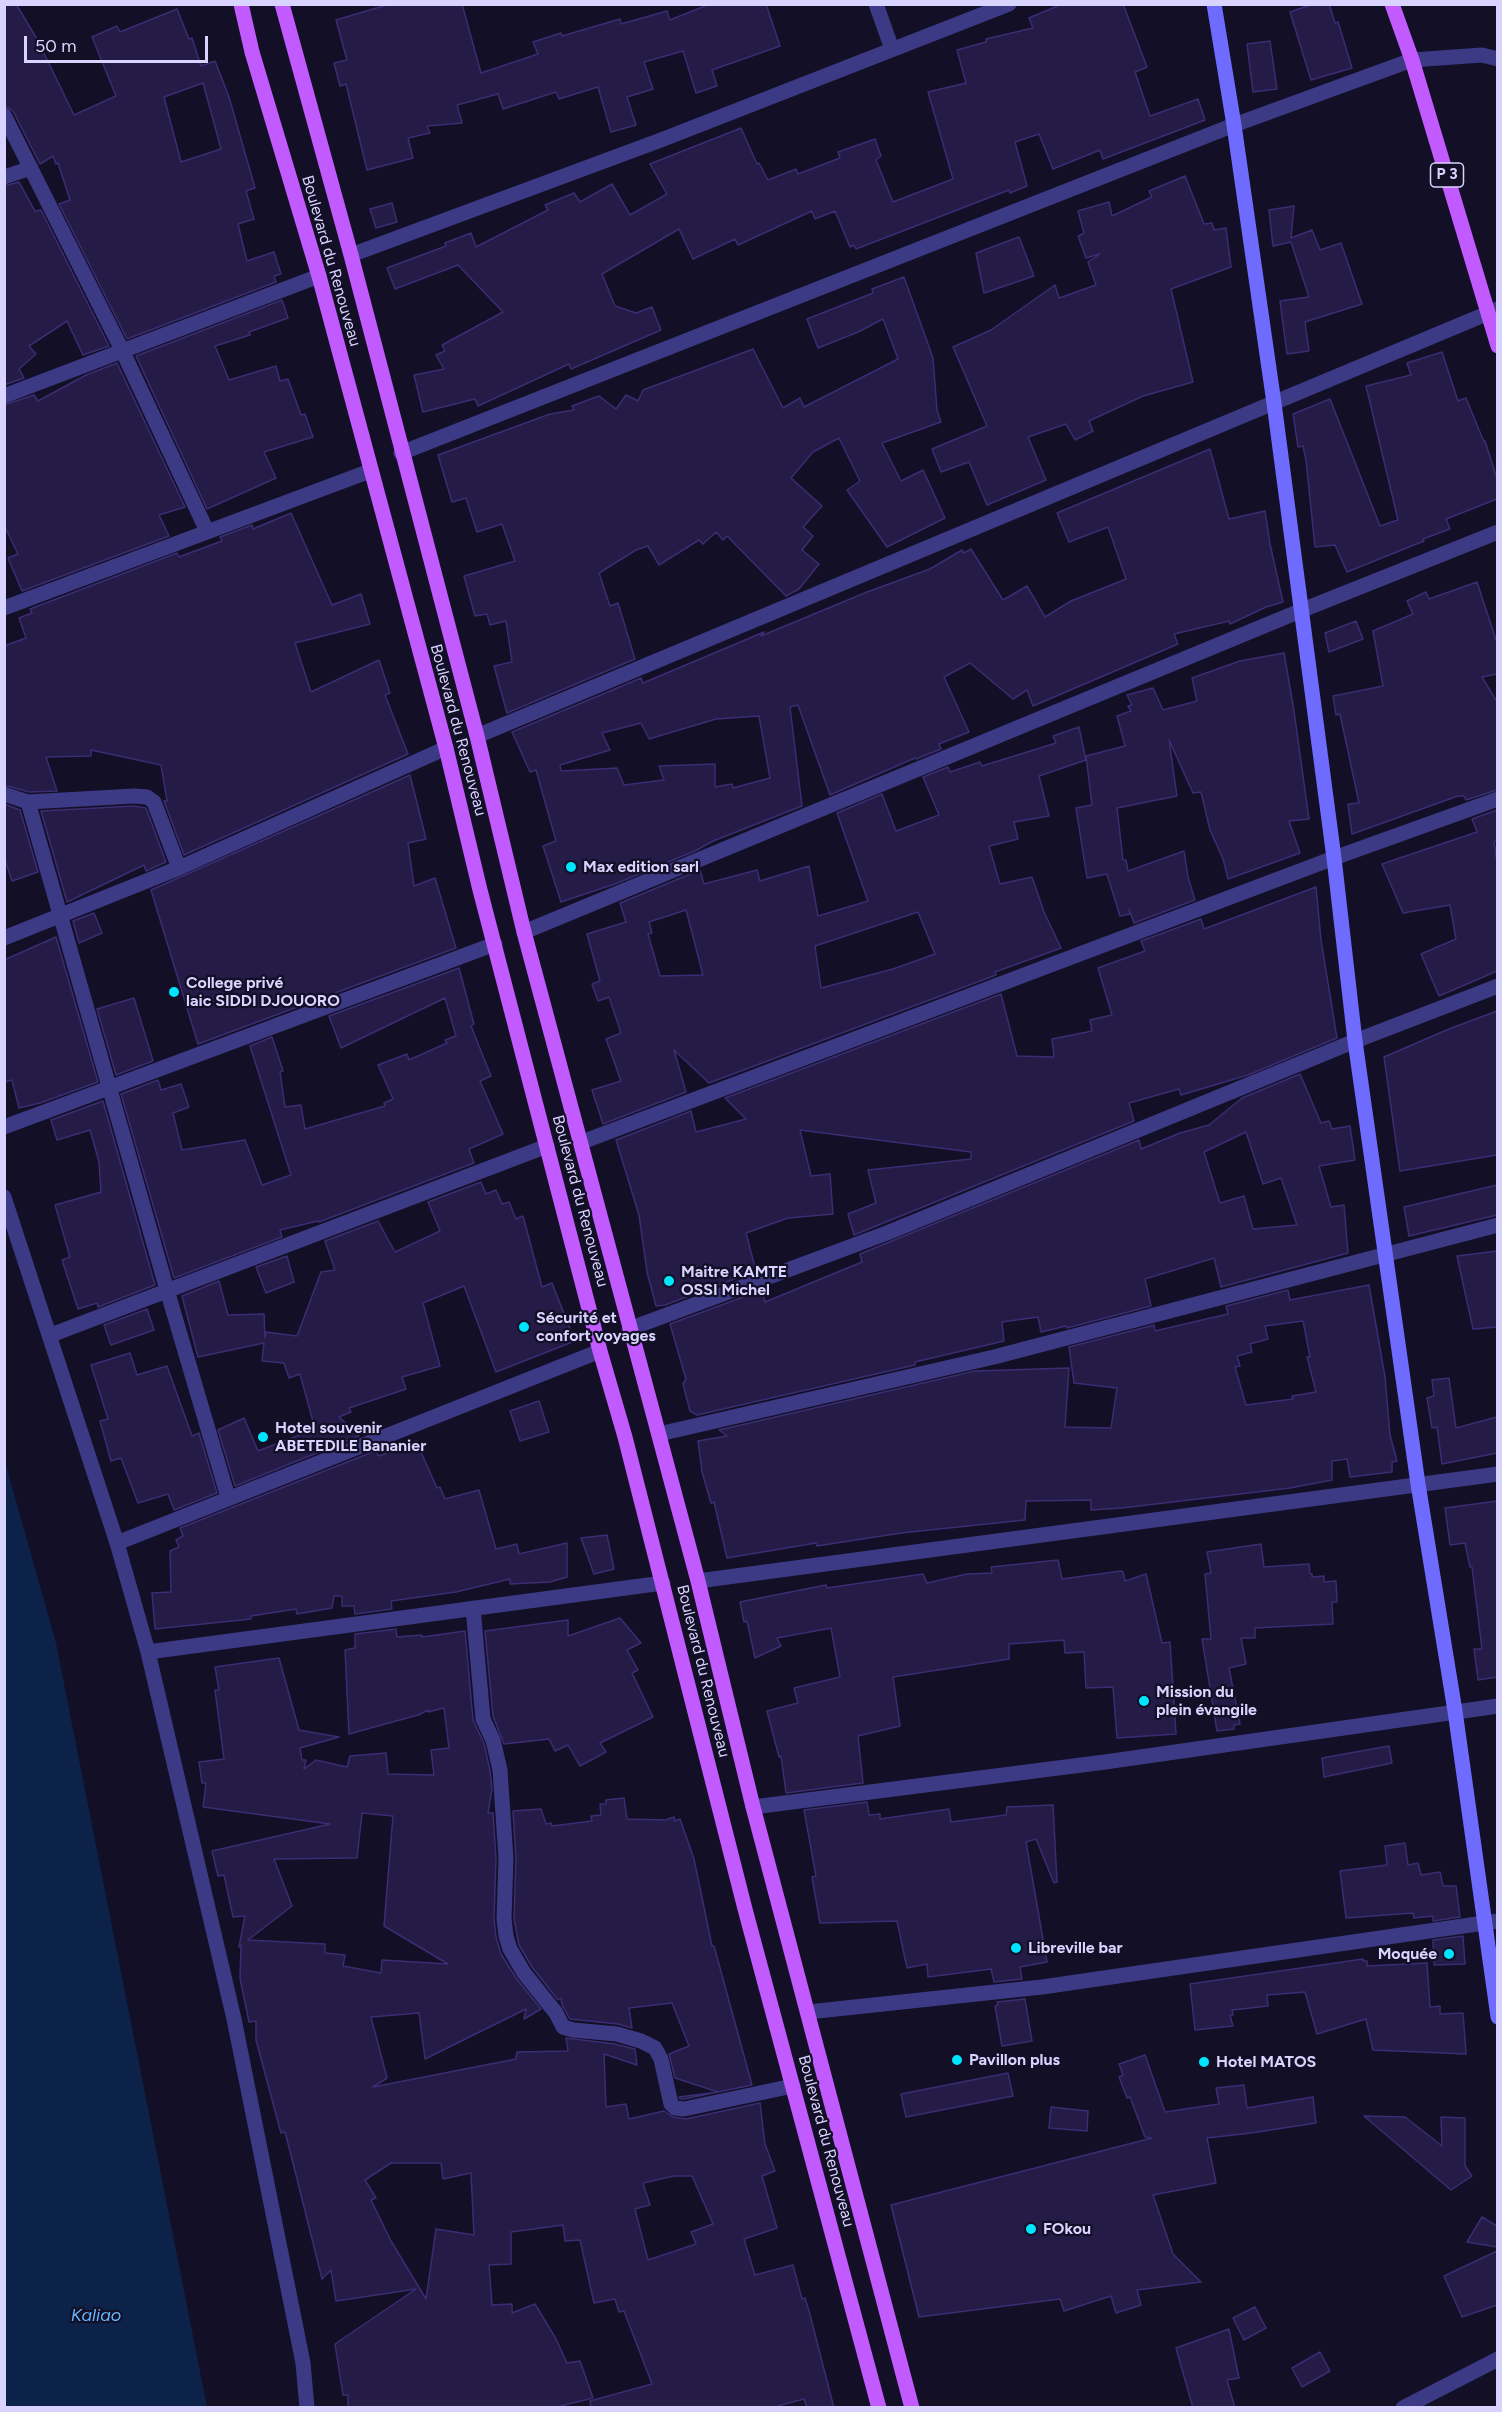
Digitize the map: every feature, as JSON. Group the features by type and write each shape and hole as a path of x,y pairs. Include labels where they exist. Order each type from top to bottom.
{"main road":[{"name":"Boulevard du Renouveau","path":"240,4 252,52 319,276 446,748 600,1350 879,2408"},
{"name":"Boulevard du Renouveau","path":"282,4 351,255 401,453 477,736 524,932 698,1581 753,1807 912,2408"},
{"path":"1214,4 1274,403 1334,858 1355,1041 1418,1484 1491,1922 1497,2017"},
{"name":"P 3","path":"1392,4 1493,311 1497,346"}],"street":[{"path":"876,4 892,50"},
{"path":"351,255 661,140 1009,4"},
{"path":"401,453 1234,125 1412,60 1482,55 1497,59"},
{"path":"4,115 123,350 207,531"},
{"path":"4,177 31,168"},
{"path":"4,396 319,276"},
{"path":"477,736 1493,311"},
{"path":"4,608 370,471"},
{"path":"524,932 1300,611 1497,532"},
{"path":"4,939 179,868 446,748"},
{"path":"4,794 28,802 147,797 154,802 179,868"},
{"path":"582,1142 1334,858 1497,799"},
{"path":"28,802 228,1497"},
{"path":"4,1127 495,945"},
{"path":"629,1329 887,1233 1355,1041 1497,986"},
{"path":"51,1335 548,1146"},
{"path":"4,1197 51,1335 117,1543 148,1652 234,2019 303,2363 307,2408"},
{"path":"659,1434 994,1357 1386,1253 1497,1226"},
{"path":"117,1543 600,1350"},
{"path":"698,1581 1497,1474"},
{"path":"148,1652 663,1583"},
{"path":"473,1608 483,1719 493,1740 500,1770 506,1859 504,1919 506,1936 510,1949 524,1973 556,2013 563,2027 617,2034 642,2041 655,2048 661,2059 671,2104 675,2108 684,2109 793,2086"},
{"path":"753,1807 1105,1762 1497,1706"},
{"path":"808,2012 1042,1987 1491,1922"},
{"path":"1404,2408 1497,2359"}],"water":[{"name":"Kaliao","path":"5,1462 56,1643 207,2407 5,2407"}],"building":[{"path":"4,4 16,4 37,39 74,115 116,96 92,37 117,26 120,32 177,9 189,39 192,38 201,66 215,61 229,97 255,188 246,191 254,219 238,224 247,261 274,252 281,274 274,276 276,282 127,339 59,204 70,200 58,163 56,164 53,156 40,164 13,111 4,105","holes":["203,83 221,149 181,162 164,97"]},
{"path":"390,4 462,4 481,73 538,54 533,42 561,33 562,36 620,19 621,24 667,11 670,20 710,4 766,4 780,46 712,70 717,86 696,93 683,51 644,62 653,89 627,97 636,125 611,132 598,87 559,99 556,92 503,109 498,94 457,105 462,123 427,126 430,133 408,138 413,158 367,170 346,84 340,86 334,63 347,60 336,20"},
{"path":"1062,4 1123,4 1147,67 1135,72 1150,116 1198,99 1205,120 1103,159 1100,150 1053,169 1039,134 1015,142 1027,186 1010,193 1009,190 856,249 854,245 850,247 835,211 815,219 812,211 738,245 735,239 693,259 679,229 602,274 615,306 636,313 652,307 661,330 571,369 569,364 478,406 475,399 423,412 414,375 444,369 436,355 445,351 442,345 503,312 458,265 395,289 387,268 446,246 445,243 471,233 476,247 548,210 545,205 574,193 580,202 612,184 630,215 667,194 650,164 741,128 757,164 759,163 768,180 796,169 798,174 840,158 838,152 875,139 881,156 876,160 893,202 953,179 928,92 966,83 957,50 986,42 986,39 1033,28 1029,18"},
{"path":"1313,4 1329,4 1335,23 1338,22 1352,68 1311,80 1290,12"},
{"path":"1270,41 1277,89 1253,92 1247,44"},
{"path":"1185,176 1204,224 1212,223 1214,230 1226,228 1231,267 1171,289 1193,382 1143,396 1089,421 1093,431 1075,440 1066,424 1028,437 1046,480 987,505 969,462 941,472 932,449 987,426 953,347 991,330 1055,285 1059,298 1096,285 1088,262 1100,254 1086,258 1078,236 1084,233 1078,211 1109,202 1112,216 1152,197 1149,191"},
{"path":"19,182 35,211 41,210 109,346 83,355 67,321 29,346 36,354 19,369 24,378 4,385 4,186"},
{"path":"392,203 397,222 376,228 370,209"},
{"path":"1294,206 1291,238 1312,230 1320,250 1341,243 1362,304 1305,322 1309,351 1287,354 1280,301 1309,297 1291,242 1273,246 1269,210"},
{"path":"1019,237 1034,276 984,293 976,253"},
{"path":"904,277 933,358 937,410 941,422 882,443 901,481 923,470 945,518 887,547 847,490 860,481 839,438 813,452 791,478 822,506 803,527 813,536 802,550 819,564 799,589 786,596 727,536 723,540 716,532 703,544 699,540 659,565 648,546 636,550 599,573 610,606 618,603 635,659 507,713 494,666 512,662 506,621 490,625 487,614 475,616 464,576 515,561 502,524 477,532 466,498 452,502 438,455 550,414 574,410 572,406 599,396 616,409 626,395 638,401 643,390 753,349 783,408 800,398 804,407 898,359 883,319 818,348 807,319 873,293 872,289"},
{"path":"282,300 288,318 249,332 250,335 215,346 229,380 276,366 280,381 288,379 301,415 305,414 313,437 264,452 276,478 207,509 136,356"},
{"path":"1442,352 1458,401 1466,398 1485,441 1497,479 1497,499 1446,519 1450,529 1347,572 1335,545 1315,547 1306,460 1303,446 1298,447 1293,414 1330,399 1380,526 1398,520 1366,386 1411,375 1407,363"},
{"path":"117,363 185,507 159,515 169,536 22,591 8,558 18,554 4,525 4,405 34,395 38,401 86,375"},
{"path":"1210,449 1229,519 1265,511 1283,602 1266,607 1230,624 1229,621 1174,634 1178,644 1033,706 1027,690 1013,699 970,663 944,677 969,732 939,744 941,749 830,795 798,705 790,707 802,806 713,841 695,851 615,884 561,902 543,846 556,841 536,770 530,772 512,732 641,678 643,683 764,632 761,636 867,592 930,569 962,550 964,553 971,549 1003,600 1027,586 1045,617 1071,601 1126,579 1108,527 1069,542 1057,513","holes":["759,716 770,778 733,788 732,784 715,787 715,764 659,766 664,780 624,785 617,768 561,771 560,765 610,750 602,733 641,723 649,739 716,719"]},
{"path":"291,513 332,605 361,594 370,624 295,643 311,692 379,660 390,693 385,695 408,754 184,855 164,801 167,801 161,765 91,750 91,756 46,757 57,791 29,792 4,785 4,646 26,638 19,618 32,613 30,609 177,553 179,557 222,541 220,537 252,525 253,529"},
{"path":"1477,582 1497,643 1497,674 1482,677 1497,702 1497,790 1466,800 1464,796 1458,796 1352,834 1348,804 1359,803 1340,714 1336,715 1333,696 1383,686 1373,631 1413,614 1407,601 1426,592 1429,599"},
{"path":"1356,621 1363,639 1329,652 1325,633"},
{"path":"1284,653 1309,819 1289,821 1300,853 1228,879 1223,859 1210,830 1201,792 1193,793 1169,740 1177,796 1117,808 1123,860 1126,860 1128,871 1184,851 1195,900 1134,923 1129,909 1130,914 1120,916 1107,874 1087,878 1076,808 1092,805 1086,756 1125,746 1117,716 1131,711 1128,706 1132,705 1127,695 1153,688 1163,710 1197,701 1192,678 1240,661"},
{"path":"1079,727 1086,760 1039,776 1049,816 1014,822 1018,839 989,846 1000,884 1032,877 1044,912 1061,948 995,972 996,975 709,1083 674,1050 686,1092 603,1124 592,1090 621,1081 606,1039 621,1033 609,997 598,1001 592,984 600,981 587,934 626,922 620,903 700,870 704,884 757,870 760,881 809,866 818,916 868,901 837,813 882,794 896,831 939,815 923,777 948,767 950,772 980,762 982,766 1056,743 1053,736","holes":["686,910 703,975 660,976 648,934 652,933 649,922","918,912 935,954 893,969 821,988 815,946"]},
{"path":"410,775 426,839 408,843 414,886 435,878 456,948 198,1044 151,890"},
{"path":"4,804 20,810 38,872 12,881 4,857"},
{"path":"134,806 146,808 166,862 146,871 144,865 67,902 41,811"},
{"path":"1497,810 1497,840 1494,842 1497,863 1497,971 1439,996 1421,954 1456,939 1450,905 1403,913 1382,864 1477,832 1472,819"},
{"path":"1316,887 1321,940 1337,1038 1248,1075 1181,1095 1179,1089 1129,1103 1134,1121 854,1235 848,1214 876,1203 868,1170 971,1159 971,1152 800,1130 811,1176 830,1174 833,1214 788,1218 746,1233 756,1271 665,1305 656,1306 647,1272 639,1215 616,1140 691,1111 696,1132 746,1119 725,1098 1001,994 1017,1056 1054,1057 1052,1039 1092,1031 1090,1020 1112,1015 1098,968 1145,951 1141,941 1201,919 1204,929"},
{"path":"94,913 102,933 79,943 73,921"},
{"path":"56,937 98,1082 40,1103 19,1108 12,1080 4,1082 4,960"},
{"path":"459,968 474,1024 471,1026 491,1076 480,1081 503,1134 469,1149 474,1163 319,1222 280,1230 282,1237 174,1278 121,1094 158,1080 161,1090 181,1084 189,1107 173,1113 182,1150 245,1140 262,1185 291,1175 250,1046 272,1037 283,1071 280,1072 285,1107 301,1105 305,1129 385,1106 384,1103 393,1099 378,1065 407,1054 409,1060 447,1043 445,1040 456,1036 445,998 341,1048 329,1016"},
{"path":"134,998 153,1061 116,1075 97,1009"},
{"path":"1497,1011 1497,1155 1400,1171 1384,1057"},
{"path":"1300,1074 1321,1123 1329,1121 1332,1129 1350,1126 1355,1160 1319,1166 1331,1207 1344,1205 1348,1253 1221,1287 1214,1258 1145,1279 1151,1306 1067,1328 1066,1326 1041,1332 1038,1317 1002,1322 1004,1341 915,1362 915,1365 697,1415 690,1411 683,1384 686,1379 670,1324 762,1290 765,1302 862,1262 860,1254 1139,1140 1141,1149 1180,1133 1209,1125 1242,1098","holes":["1246,1132 1263,1184 1281,1178 1297,1225 1253,1229 1244,1196 1220,1203 1204,1152"]},
{"path":"103,1101 155,1285 98,1307 97,1303 78,1309 62,1260 70,1257 55,1205 101,1192 99,1162 90,1130 57,1140 51,1120"},
{"path":"481,1182 486,1194 496,1190 502,1204 509,1202 516,1219 523,1216 542,1287 552,1283 575,1341 496,1372 464,1286 423,1303 440,1366 402,1377 406,1389 349,1408 351,1412 339,1417 359,1436 235,1486 218,1430 244,1418 258,1451 315,1429 300,1374 289,1378 284,1363 262,1361 264,1343 198,1357 182,1296 219,1281 228,1315 264,1314 265,1338 266,1332 297,1336 321,1272 335,1270 325,1241 378,1221 395,1252 440,1231 428,1202"},
{"path":"1497,1185 1497,1215 1409,1236 1404,1207"},
{"path":"1497,1251 1497,1327 1473,1329 1457,1256"},
{"path":"287,1256 294,1282 266,1293 256,1267"},
{"path":"1369,1285 1385,1377 1390,1435 1397,1461 1392,1462 1392,1472 1350,1477 1347,1459 1332,1461 1332,1480 1290,1488 1091,1510 1091,1500 1026,1501 1025,1520 901,1533 817,1546 816,1543 727,1558 714,1502 711,1503 702,1472 698,1441 727,1436 719,1430 975,1371 1069,1368 1065,1427 1111,1428 1117,1388 1074,1383 1069,1347 1154,1325 1155,1331 1228,1314 1226,1306 1288,1290 1290,1300","holes":["1303,1321 1310,1357 1307,1357 1316,1392 1292,1396 1293,1399 1246,1405 1235,1367 1240,1366 1237,1356 1252,1352 1250,1344 1268,1339 1265,1326"]},
{"path":"147,1309 154,1330 111,1345 104,1325"},
{"path":"130,1353 137,1375 167,1366 192,1436 199,1433 217,1493 174,1510 168,1494 138,1503 121,1458 111,1461 100,1421 108,1419 91,1365"},
{"path":"1449,1378 1456,1428 1497,1417 1497,1453 1442,1464 1437,1427 1432,1428 1427,1398 1434,1396 1432,1380"},
{"path":"539,1401 549,1432 520,1441 510,1411"},
{"path":"416,1441 437,1488 440,1487 445,1499 479,1490 496,1549 517,1544 519,1554 567,1543 567,1577 550,1582 510,1584 510,1579 456,1592 391,1601 392,1609 355,1614 354,1606 342,1606 342,1596 334,1596 332,1608 297,1614 296,1609 251,1616 251,1619 155,1629 152,1593 171,1592 170,1551 179,1547 176,1540 183,1536 180,1528 375,1451 379,1456"},
{"path":"1497,1501 1497,1677 1478,1680 1474,1649 1482,1649 1472,1567 1470,1567 1465,1543 1450,1545 1445,1508"},
{"path":"607,1535 614,1569 594,1574 581,1538"},
{"path":"1261,1544 1264,1567 1309,1564 1312,1577 1324,1576 1324,1582 1336,1581 1337,1602 1332,1602 1333,1624 1255,1628 1255,1638 1241,1638 1246,1664 1229,1668 1240,1724 1234,1725 1234,1729 1217,1731 1202,1639 1211,1639 1205,1574 1211,1573 1207,1552"},
{"path":"1058,1560 1062,1579 1121,1571 1125,1581 1146,1574 1162,1643 1170,1642 1176,1734 1117,1738 1113,1687 1086,1688 1084,1652 1065,1653 1064,1640 1009,1644 1009,1659 893,1677 900,1726 858,1736 863,1783 786,1793 781,1756 779,1757 767,1711 798,1703 794,1688 840,1677 831,1628 777,1638 781,1646 755,1658 747,1621 744,1622 740,1602 826,1585 827,1588 923,1574 927,1583 967,1574 992,1573 991,1567"},
{"path":"620,1618 641,1643 627,1650 638,1670 632,1673 653,1717 600,1743 606,1752 580,1766 568,1745 555,1751 549,1739 504,1744 493,1716 485,1631 568,1620 568,1636"},
{"path":"396,1629 397,1637 422,1635 422,1637 465,1631 473,1720 484,1743 492,1789 488,1813 493,1813 496,1859 494,1919 496,1937 501,1954 516,1978 541,2009 524,2019 526,2009 425,2059 419,2013 371,2017 387,2078 373,2087 516,2059 517,2052 568,2051 566,2038 635,2049 637,2065 604,2054 606,2107 626,2104 629,2119 664,2111 673,2117 686,2119 760,2103 765,2144 775,2171 762,2176 777,2228 744,2239 755,2275 793,2265 802,2299 805,2298 809,2311 834,2408 807,2408 804,2399 770,2408 591,2408 590,2401 652,2384 624,2311 619,2312 615,2299 594,2303 580,2240 565,2241 563,2225 511,2232 511,2264 489,2265 492,2305 512,2304 512,2313 535,2304 567,2363 580,2361 593,2398 552,2408 348,2408 348,2395 343,2395 335,2344 416,2289 336,2301 331,2270 322,2279 285,2132 281,2133 256,2040 256,2021 249,2022 240,1978 241,1945 239,1947 245,1916 233,1917 224,1875 218,1876 212,1851 330,1824 203,1807 206,1783 202,1783 199,1762 224,1759 215,1690 219,1690 215,1667 279,1658 299,1730 339,1737 300,1748 302,1760 306,1760 304,1769 316,1760 347,1767 350,1756 386,1753 388,1774 434,1775 431,1750 449,1748 444,1708 428,1712 428,1710 418,1715 349,1734 345,1650 355,1648 355,1634","holes":["362,1813 393,1816 384,1926 448,1964 382,1960 381,1973 343,1966 345,1955 325,1953 325,1944 248,1940 292,1906 274,1859 357,1858","391,2163 441,2163 443,2179 471,2173 474,2235 436,2229 426,2299 391,2241 371,2200 376,2198 365,2180","674,2176 692,2176 713,2224 691,2232 696,2244 648,2260 635,2209 650,2205 643,2183"]},
{"path":"1389,1746 1392,1763 1324,1777 1322,1758"},
{"path":"624,1798 627,1819 665,1820 674,1817 675,1821 680,1819 694,1859 712,1946 714,1946 752,2085 718,2092 675,2078 669,2054 689,2046 672,2003 629,2008 632,2028 618,2024 570,2019 562,2005 561,1998 558,2000 532,1967 519,1945 514,1919 516,1859 513,1811 541,1809 546,1824 551,1823 552,1826 592,1821 591,1816 601,1815 600,1804 606,1804 606,1800"},
{"path":"867,1802 869,1815 880,1814 880,1819 949,1809 951,1822 1006,1815 1007,1807 1053,1805 1057,1882 1054,1883 1036,1839 1026,1842 1047,1962 1020,1967 1022,1979 994,1982 991,1969 928,1977 927,1964 907,1968 897,1921 820,1923 812,1877 816,1876 804,1810"},
{"path":"1405,1843 1408,1865 1418,1863 1421,1875 1440,1872 1443,1886 1456,1886 1460,1917 1433,1921 1433,1916 1414,1918 1413,1913 1346,1918 1340,1871 1387,1865 1385,1846"},
{"name":"Moquée","path":"1463,1936 1465,1964 1434,1965 1433,1940"},
{"path":"1363,1959 1367,1961 1367,1966 1427,1963 1430,2007 1440,2006 1440,2014 1463,2013 1466,2054 1373,2050 1366,2019 1317,2034 1305,1992 1267,1995 1268,2006 1232,2010 1233,2015 1230,2015 1233,2026 1195,2030 1190,1984"},
{"path":"1025,1999 1032,2041 1002,2046 995,2006 998,2005 997,2002"},
{"name":"FOkou","path":"1145,2055 1165,2112 1219,2104 1216,2088 1244,2085 1247,2108 1313,2097 1316,2123 1207,2138 1216,2183 1153,2195 1173,2254 1201,2282 1137,2290 1141,2305 1116,2313 1111,2296 1064,2311 1060,2299 919,2317 891,2205 1152,2138 1145,2137 1130,2097 1127,2098 1119,2077 1123,2075 1119,2064"},
{"path":"1008,2073 1013,2096 906,2117 901,2094"},
{"path":"718,2092 684,2099 679,2097"},
{"path":"1051,2107 1088,2111 1087,2131 1049,2128"},
{"path":"1364,2116 1405,2117 1442,2146 1441,2117 1465,2118 1465,2166 1472,2176 1451,2190"},
{"path":"1482,2217 1497,2226 1497,2247 1467,2242"},
{"path":"1497,2251 1497,2305 1462,2317 1444,2276"},
{"path":"1255,2307 1266,2328 1244,2340 1233,2318"},
{"path":"1229,2329 1239,2378 1227,2380 1235,2408 1193,2408 1176,2348"},
{"path":"1320,2352 1330,2371 1302,2387 1292,2368"}],"place":[{"name":"Max edition sarl","path":"571,867"},
{"name":"College privé laic SIDDI DJOUORO","path":"174,992"},
{"name":"Maitre KAMTE OSSI Michel","path":"669,1281"},
{"name":"Sécurité et confort voyages","path":"524,1327"},
{"name":"Hotel souvenir ABETEDILE Bananier","path":"263,1437"},
{"name":"Mission du plein évangile","path":"1144,1701"},
{"name":"Libreville bar","path":"1016,1948"},
{"name":"Moquée","path":"1449,1954"},
{"name":"Pavillon plus","path":"957,2060"},
{"name":"Hotel MATOS","path":"1204,2062"},
{"name":"FOkou","path":"1031,2229"}]}
